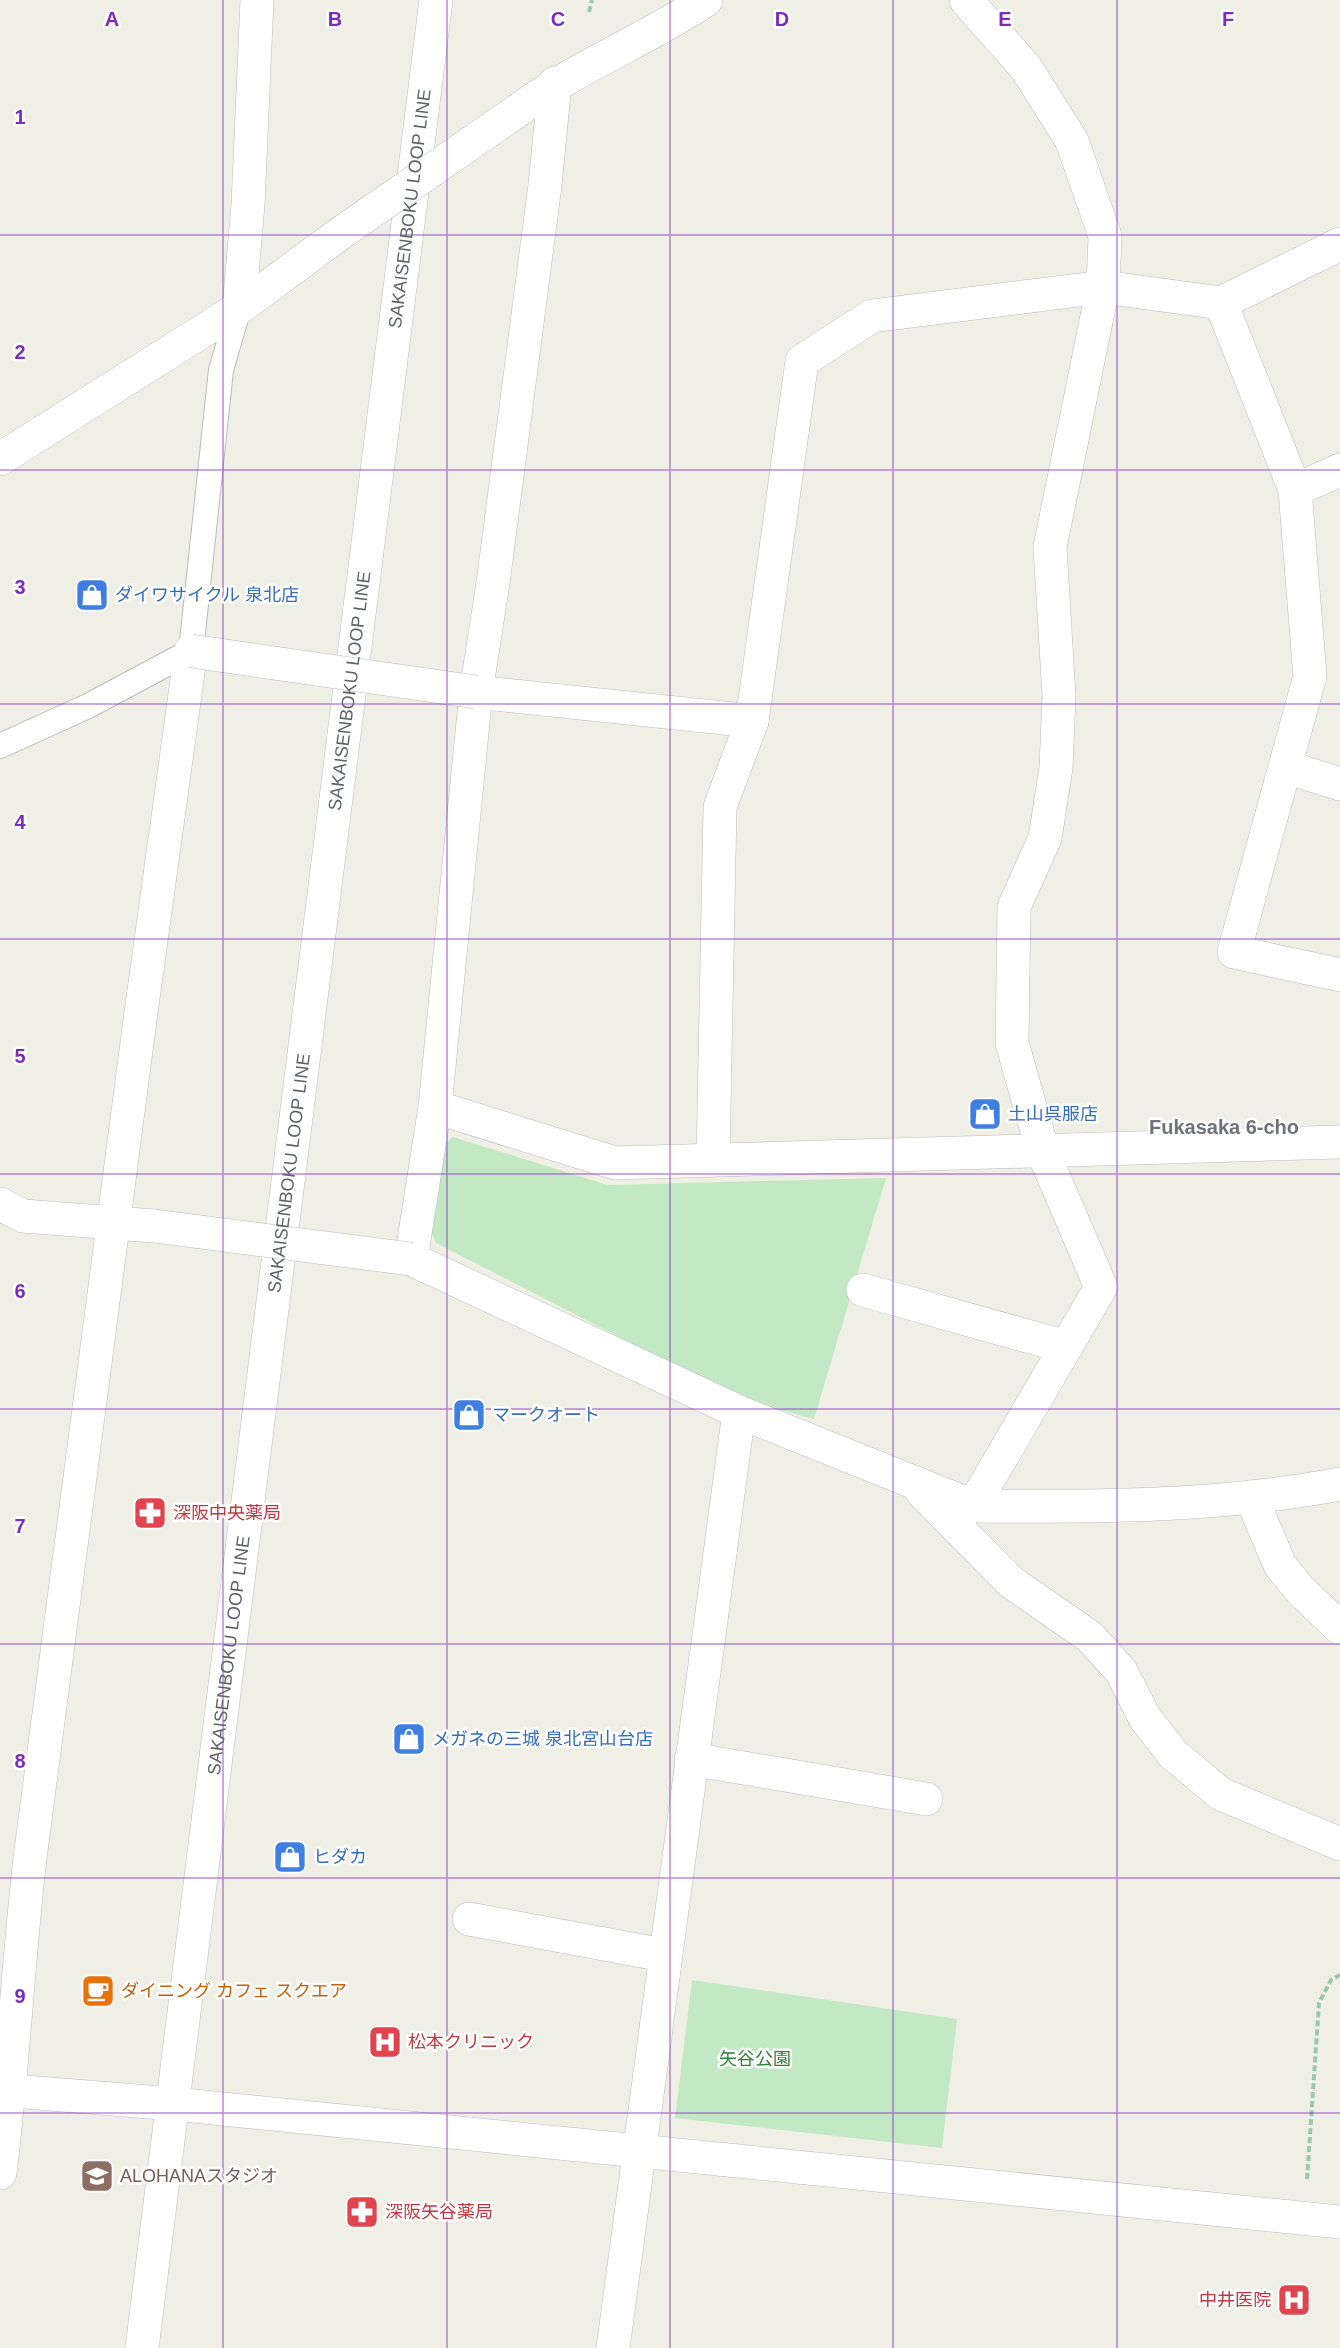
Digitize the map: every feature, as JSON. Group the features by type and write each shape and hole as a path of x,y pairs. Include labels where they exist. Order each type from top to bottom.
{"street":[{"path":"239,308 248,206 257,0"},
{"name":"SAKAISENBOKU LOOP LINE","path":"142,2348 436,0"},
{"path":"0,459 239,308 338,235 555,83 676,20 706,0"},
{"path":"966,0 1026,68 1072,141 1105,236 1103,287 1050,547 1059,696 1056,768 1045,838 1014,907 1012,1043 1043,1152 1101,1287 973,1506"},
{"path":"411,1259 435,1107 477,692 538,243 555,83"},
{"path":"713,1159 720,807 752,721 802,361 872,316 1103,287 1221,303 1340,244"},
{"path":"1221,303 1295,490 1310,676 1234,952 1340,975"},
{"path":"1295,490 1340,470"},
{"path":"0,2173 5,2091 30,1864 111,1225 191,651 477,692 752,721"},
{"path":"1286,767 1340,784"},
{"path":"435,1107 615,1163 1340,1142"},
{"path":"0,1204 24,1216 111,1225 154,1226 411,1259 739,1412 973,1506 1127,1507 1287,1494 1340,1484"},
{"path":"863,1290 1066,1347"},
{"path":"613,2348 664,1955 739,1412"},
{"path":"912,1482 1011,1582 1090,1637 1120,1671 1145,1718 1173,1754 1221,1794 1340,1844"},
{"path":"1251,1497 1280,1565 1300,1590 1340,1628"},
{"path":"691,1760 926,1799"},
{"path":"469,1919 664,1955"},
{"path":"5,2091 174,2104 1340,2222"}],"lane":[{"path":"0,746 88,706 191,651 221,370 239,308"}],"path":[{"path":"589,12 592,0"},
{"path":"1304,2218 1320,2003 1331,1980 1340,1975"}],"green space":[{"path":"453,1137 608,1185 886,1178 814,1419 742,1400 436,1243 429,1226 440,1148"},
{"name":"矢谷公園","path":"692,1980 957,2019 942,2148 675,2118"}],"place":[{"name":"ダイワサイクル 泉北店","path":"92,595"},
{"name":"土山呉服店","path":"985,1114"},
{"name":"マークオート","path":"469,1415"},
{"name":"深阪中央薬局","path":"150,1513"},
{"name":"メガネの三城 泉北宮山台店","path":"409,1739"},
{"name":"ヒダカ","path":"290,1857"},
{"name":"ダイニング カフェ スクエア","path":"98,1991"},
{"name":"松本クリニック","path":"385,2042"},
{"name":"ALOHANAスタジオ","path":"97,2176"},
{"name":"深阪矢谷薬局","path":"362,2212"},
{"name":"中井医院","path":"1294,2300"}],"district":[{"name":"Fukasaka 6-cho","path":"1224,1127"}]}
